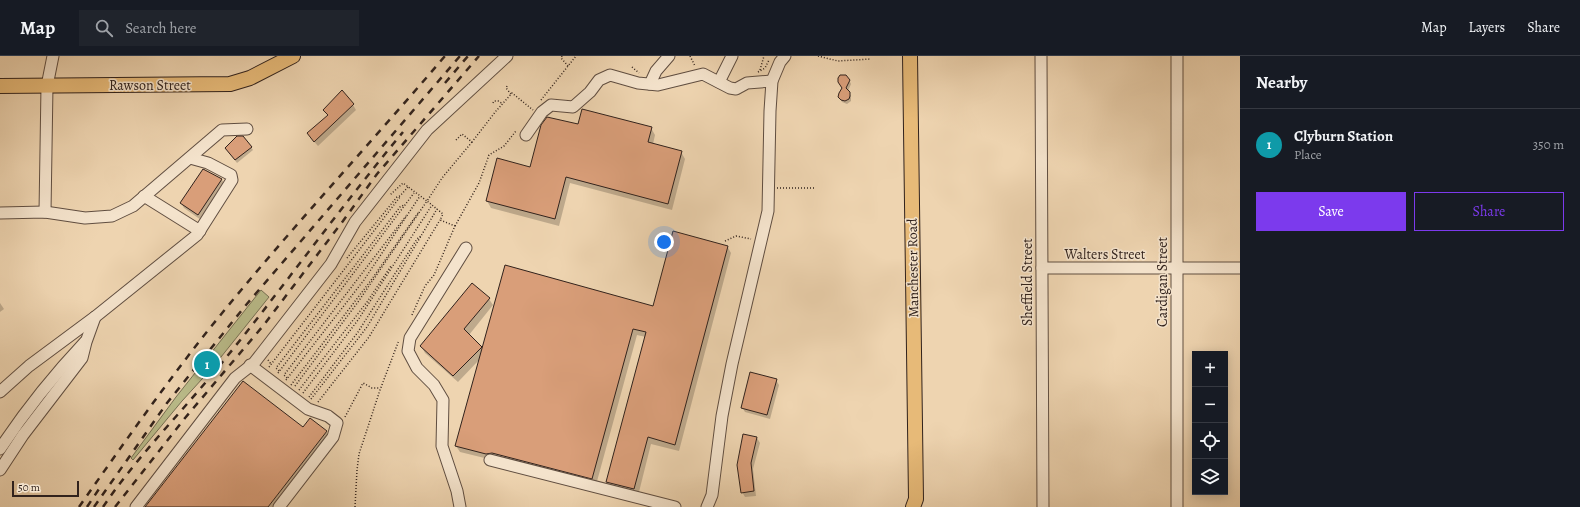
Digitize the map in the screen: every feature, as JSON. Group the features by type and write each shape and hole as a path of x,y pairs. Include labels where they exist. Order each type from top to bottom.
{"main road":[{"name":"Rawson Street","path":"0,86 230,84 250,78 293,56"},
{"name":"Manchester Road","path":"910,56 916,499 913,507"},
{"name":"Manchester Road","path":"902,507 907,504 911,498 915,481"}],"street":[{"path":"45,212 46,86 53,56"},
{"path":"136,507 235,378 254,362 331,264 355,222 427,130 507,56"},
{"path":"650,84 656,71 668,56"},
{"path":"719,82 732,56"},
{"path":"707,507 712,495 722,416 732,364 768,211 772,81 780,62 785,56"},
{"name":"Sheffield Street","path":"1041,56 1043,507"},
{"name":"Cardigan Street","path":"1177,56 1177,507"},
{"path":"522,131 551,105 573,107 590,92 599,80 610,75 638,83 658,85 703,74 736,89 747,83 772,81"},
{"path":"0,213 45,212 85,218 112,216 133,206 190,158 206,142 222,130 247,129"},
{"path":"0,392 29,366 95,317 198,235 232,180 231,175 208,162 190,158"},
{"path":"144,196 200,231"},
{"path":"460,507 457,491 442,446 443,400 434,385 417,368 408,351 410,338 466,248"},
{"name":"Walters Street","path":"1042,268 1240,268"},
{"path":"0,470 24,435 82,358 95,317"},
{"path":"0,449 10,433 57,372 86,342"},
{"path":"250,365 290,395 328,416 336,423 333,437 279,507"},
{"path":"490,460 675,507"}],"path":[{"path":"562,56 561,58 568,66"},
{"path":"537,104 576,56"},
{"path":"760,71 764,56"},
{"path":"818,56 838,61 871,59"},
{"path":"507,86 507,91 511,94 512,93 533,110"},
{"path":"290,395 358,302 442,178 511,94"},
{"path":"493,103 494,101 498,101 503,104"},
{"path":"409,320 425,286 434,275 455,226 479,183 489,155 504,146 522,131"},
{"path":"456,140 462,134 472,142"},
{"path":"290,395 369,337 444,214 403,183 390,195"},
{"path":"782,188 816,188"},
{"path":"280,371 415,192"},
{"path":"290,395 400,196"},
{"path":"288,378 364,280 420,196"},
{"path":"290,395 280,371 276,368 400,207 406,204"},
{"path":"290,395 358,320 432,205"},
{"path":"314,396 367,327 437,209"},
{"path":"290,395 293,381 372,279 415,216 421,210"},
{"path":"290,395 288,378 284,375 402,219 407,215"},
{"path":"440,220 455,226"},
{"path":"311,394 358,332 417,239 423,233"},
{"path":"290,395 367,302 399,256"},
{"path":"355,507 356,470 359,454 381,388 400,338"},
{"path":"285,356 289,359"},
{"path":"302,369 306,372"},
{"path":"293,381 297,384"},
{"path":"335,428 340,426 363,384 372,388 381,388"},
{"path":"290,395 311,394 314,396"},
{"path":"290,395 314,396"}],"green space":[{"path":"261,290 269,297 213,367 182,401 133,460 131,458 176,397"}],"building":[{"path":"840,75 846,75 850,80 846,88 850,92 850,96 849,99 845,101 838,97 842,88 838,82"},
{"path":"342,90 354,104 314,142 307,133 328,115 323,110"},
{"path":"582,109 652,127 648,142 682,151 668,204 566,177 555,219 486,201 497,158 530,167 541,125 547,117 578,124"},
{"path":"237,136 243,136 252,147 235,160 225,148"},
{"path":"203,169 222,179 198,215 180,203"},
{"path":"673,231 728,246 675,445 648,437 634,489 606,482 646,332 633,329 592,479 492,453 486,454 455,446 505,265 653,306"},
{"path":"472,283 490,298 464,329 482,347 453,376 420,346"},
{"path":"750,372 777,379 767,415 741,408"},
{"path":"243,381 303,427 310,418 327,431 268,507 145,507"},
{"path":"743,434 757,437 751,463 754,491 741,493 737,465"}],"railway":[{"path":"79,507 170,380 231,302 445,56"},
{"path":"94,507 167,403 246,305 460,56"},
{"path":"445,83 468,56"},
{"path":"115,507 185,418 263,326 377,174 479,56"},
{"path":"103,507 129,471 240,341 403,132"},
{"path":"87,507 101,486"}],"place":[{"name":"Clyburn Station","path":"207,364"}]}
